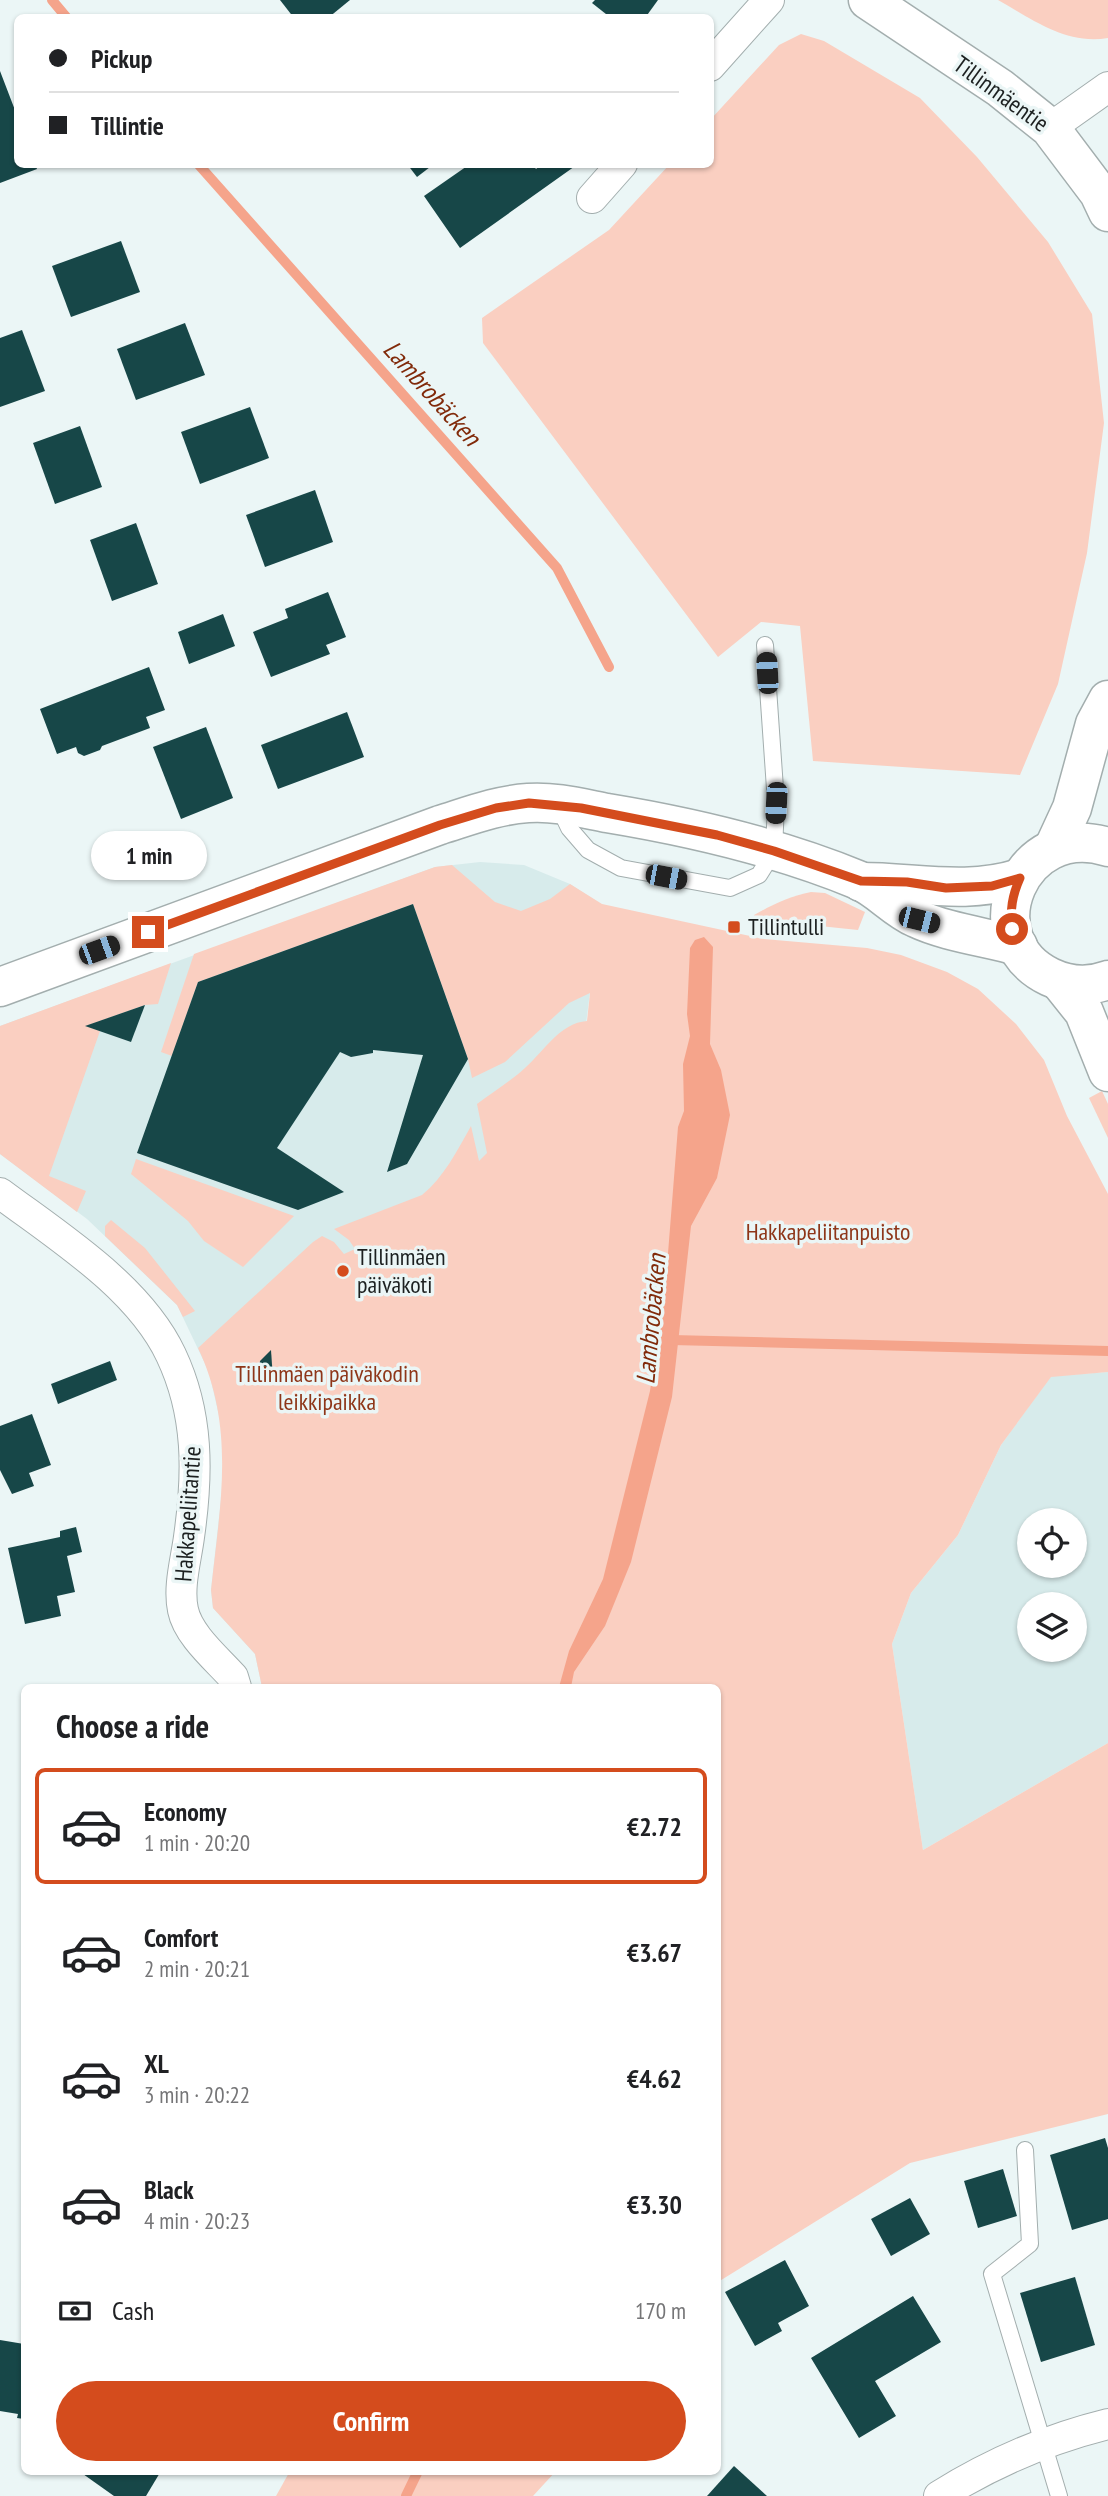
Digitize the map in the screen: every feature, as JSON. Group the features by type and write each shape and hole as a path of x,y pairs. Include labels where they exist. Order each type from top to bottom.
{"street":[{"path":"714,62 769,0"},
{"name":"Tillinmäentie","path":"868,0 1000,88 1050,128 1105,195"},
{"path":"1050,128 1108,88"},
{"path":"592,198 618,168"},
{"path":"1054,847 1072,808 1095,724 1108,700"},
{"path":"0,987 440,825 496,808 529,803 558,804 663,823 774,851 861,881 907,882 946,888 992,886 1020,878"},
{"path":"1108,847 1089,842 1071,842 1054,847 1029,865 1020,878 1013,894 1010,912 1018,946 1043,974 1060,982 1080,985 1108,980"},
{"path":"861,881 899,910 919,920 1018,946"},
{"path":"1060,982 1084,1012 1108,1072"},
{"name":"Hakkapeliitantie","path":"0,1193 77,1251 136,1303 170,1354 185,1389 196,1449 194,1502 182,1593 183,1612 191,1629 233,1677 235,1684"},
{"path":"939,2496 987,2468 1043,2444 1108,2424"}],"lane":[{"path":"558,804 569,828 588,850 621,868 730,888 758,875 774,851 776,803 765,645"},
{"path":"1026,2150 1030,2244 992,2274 1059,2496"}],"shaded area":[{"name":"Tillinmäen päiväkoti","path":"480,862 524,865 570,884 601,904 579,1080 261,1684 255,1654 213,1608 211,1590 224,1472 222,1429 209,1372 177,1305 87,1219 0,1154 0,1026 435,867"},
{"path":"704,937 713,947 710,1044 721,1070 730,1115 717,1178 691,1226 672,1397 631,1562 605,1626 574,1672 572,1684 560,1684 569,1651 603,1579 650,1391 667,1266 678,1127 684,1111 683,1064 690,1036 687,1014 690,948 695,940"},
{"path":"1108,1372 1108,1743 923,1850 892,1644 911,1593 958,1535 1001,1445 1051,1376"}],"green space":[{"path":"998,0 1108,0 1108,38 1078,38 1064,34 1037,23"},
{"path":"801,34 824,41 920,98 977,157 1048,242 1092,314 1104,423 1087,553 1058,684 1020,775 813,761 800,626 761,622 718,657 483,343 482,318 609,230 666,168 714,168 714,116 779,45"},
{"name":"Hakkapeliitanpuisto","path":"452,865 495,902 521,911 550,899 570,884 602,904 764,939 867,948 901,955 947,972 978,989 1016,1024 1044,1060 1067,1116 1108,1194 1108,1372 1051,1377 1001,1445 958,1535 911,1593 892,1644 923,1850 1108,1743 1108,2114 910,2163 721,2280 721,1684 261,1684 255,1654 213,1608 211,1590 221,1498 221,1438 210,1378 198,1348 313,1242 322,1236 334,1242 344,1254 355,1249 349,1240 334,1229 422,1195 443,1172 471,1126 479,1161 487,1153 477,1104 520,1072 561,1032 587,1021 590,993 569,1003 505,1062 472,1078 468,1059 413,904 198,982 172,1056 161,1052 194,954 435,867"},
{"path":"811,892 825,893 865,912 858,930 753,919 754,915 774,904"},
{"path":"171,963 158,1004 145,1005 86,1026 100,1031 49,1176 86,1191 77,1212 0,1154 0,1026"},
{"path":"1102,1091 1108,1104 1108,1138 1089,1098"},
{"path":"136,1159 294,1216 243,1267 204,1241 188,1221 131,1174"},
{"path":"111,1220 145,1248 195,1311 183,1317 177,1305 105,1236 105,1226"},
{"path":"288,2475 552,2475 533,2496 276,2496"}],"building":[{"path":"280,0 350,0 333,14 291,14"},
{"path":"595,0 658,0 648,14 606,14 592,3"},
{"path":"0,71 14,108 14,168 37,169 0,183"},
{"path":"410,168 429,168 417,177"},
{"path":"464,168 572,168 460,248 424,196"},
{"path":"121,241 140,292 71,317 52,266"},
{"path":"185,323 205,375 136,400 117,349"},
{"path":"22,330 45,391 0,407 0,338"},
{"path":"250,407 269,458 200,484 181,432"},
{"path":"80,426 102,487 55,504 33,443"},
{"path":"315,490 333,542 265,567 246,515"},
{"path":"136,523 158,584 112,601 90,540"},
{"path":"328,592 346,637 326,645 330,654 271,677 253,632 288,618 285,609"},
{"path":"223,614 235,646 189,664 178,632"},
{"path":"149,667 165,710 146,717 150,728 102,746 100,750 84,756 78,753 76,747 57,754 40,709"},
{"path":"347,712 364,757 278,789 261,745"},
{"path":"206,727 233,798 181,819 153,747"},
{"path":"413,904 468,1059 407,1164 387,1172 423,1055 373,1050 373,1053 351,1057 340,1052 277,1148 344,1192 298,1210 137,1153 198,982"},
{"path":"145,1005 131,1042 85,1026"},
{"path":"271,1350 273,1379 258,1379 260,1361"},
{"path":"110,1361 117,1380 58,1404 51,1384"},
{"path":"32,1414 51,1465 29,1473 34,1486 12,1494 0,1470 0,1426"},
{"path":"76,1527 82,1552 67,1556 75,1592 57,1596 61,1616 25,1624 8,1548 60,1537 60,1531"},
{"path":"1105,2138 1108,2148 1108,2219 1072,2230 1050,2155"},
{"path":"1003,2169 1017,2216 978,2228 964,2181"},
{"path":"910,2198 930,2234 891,2256 871,2219"},
{"path":"785,2260 809,2306 778,2323 782,2331 755,2346 725,2292"},
{"path":"1075,2277 1095,2345 1041,2362 1020,2293"},
{"path":"913,2296 941,2342 875,2381 896,2416 859,2438 811,2358"},
{"path":"0,2340 21,2344 21,2419 17,2418 18,2414 0,2411"},
{"path":"734,2466 767,2496 707,2496"},
{"path":"84,2475 159,2475 146,2496 114,2496"}],"waterway":[{"name":"Lambrobäcken","path":"52,0 64,14"},
{"name":"Lambrobäcken","path":"202,168 557,568 609,667"},
{"path":"672,1340 1108,1351"},
{"name":"Lambrobäcken","path":"406,2496 416,2475"}],"place":[{"name":"Tillintulli","path":"734,927"},
{"name":"Tillinmäen päiväkoti","path":"343,1271"}],"route":[{"path":"148,932 440,825 496,808 529,803 558,804 717,835 774,851 861,881 907,882 946,888 992,886 1020,878 1013,894 1010,912 1012,929"}],"park label":[{"name":"Tillinmäen päiväkodin leikkipaikka","path":"327,1388"}]}
